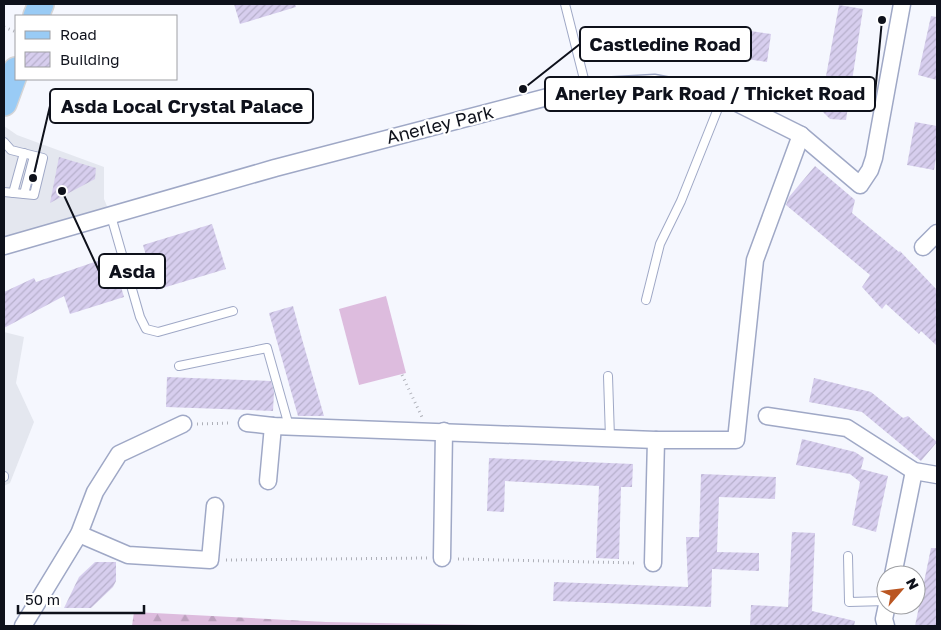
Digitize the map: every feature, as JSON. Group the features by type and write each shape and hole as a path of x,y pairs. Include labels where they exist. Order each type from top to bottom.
{"main road":[{"path":"4,102 15,73"}],"street":[{"name":"Anerley Park","path":"4,246 356,146 586,87 655,83 723,96 801,135 860,185 870,170 874,158 902,4"},
{"path":"247,423 272,426 656,440 736,440 755,260 801,135"},
{"path":"923,247 937,233"},
{"path":"767,416 847,428 914,471 937,474"},
{"path":"23,626 79,534 95,492 119,454 183,424"},
{"path":"268,481 272,426"},
{"path":"436,431 442,558"},
{"path":"653,563 656,440"},
{"path":"895,565 914,471"},
{"path":"79,534 128,555 210,560 215,506"}],"lane":[{"path":"565,4 586,87"},
{"path":"646,300 660,244 681,200 723,96"},
{"path":"4,142 11,150 43,158 34,195 4,192"},
{"path":"13,193 24,153"},
{"path":"111,216 140,318 146,329 158,332 233,311"},
{"path":"179,366 267,348 289,426"},
{"path":"608,376 610,438"},
{"path":"848,556 849,602 876,601"}],"path":[{"path":"402,375 436,431"},
{"path":"183,424 247,423"}],"shaded area":[{"path":"4,126 17,135 104,167 104,199 111,216 4,246"},
{"path":"4,332 24,337 16,383 34,422 10,483 4,486"}],"green space":[{"path":"386,296 406,373 359,385 339,309"},
{"path":"134,612 326,622 543,626 132,626"}],"building":[{"path":"234,4 295,4 296,7 240,24"},
{"path":"839,5 863,9 846,120 830,119 820,109"},
{"path":"931,16 937,17 937,80 918,75"},
{"path":"737,29 771,34 767,62 732,57"},
{"path":"915,122 937,126 937,151 934,170 907,165"},
{"path":"59,157 96,168 95,179 50,203"},
{"path":"815,166 855,200 852,213 900,251 937,290 937,346 921,331 919,334 886,304 882,309 862,287 870,275 786,205 789,197"},
{"path":"212,224 226,269 156,290 143,245"},
{"path":"112,256 124,297 70,314 64,296 4,328 4,292 34,278 36,282"},
{"path":"293,306 324,416 298,416 269,313"},
{"path":"167,377 271,381 274,392 273,411 166,407"},
{"path":"814,378 871,392 903,418 908,416 937,442 921,461 862,412 809,402"},
{"path":"802,439 855,452 864,458 861,469 888,476 876,532 852,525 860,482 850,474 796,465"},
{"path":"489,458 633,464 632,487 621,487 619,559 596,558 599,486 505,481 504,512 487,511"},
{"path":"701,474 776,477 775,499 719,497 717,552 759,553 759,571 712,569 711,607 553,601 554,582 688,587 686,537 699,537"},
{"path":"792,532 815,533 812,611 855,621 854,626 750,626 751,605 788,607"},
{"path":"931,548 937,548 937,626 915,626 917,615 926,615 926,572"},
{"path":"95,562 116,562 116,581 113,587 91,608 64,608 79,577"}],"place":[{"name":"Anerley Park Road / Thicket Road","path":"882,20"},
{"name":"Castledine Road","path":"523,89"},
{"name":"Asda Local Crystal Palace","path":"33,178"},
{"name":"Asda","path":"62,191"}]}
